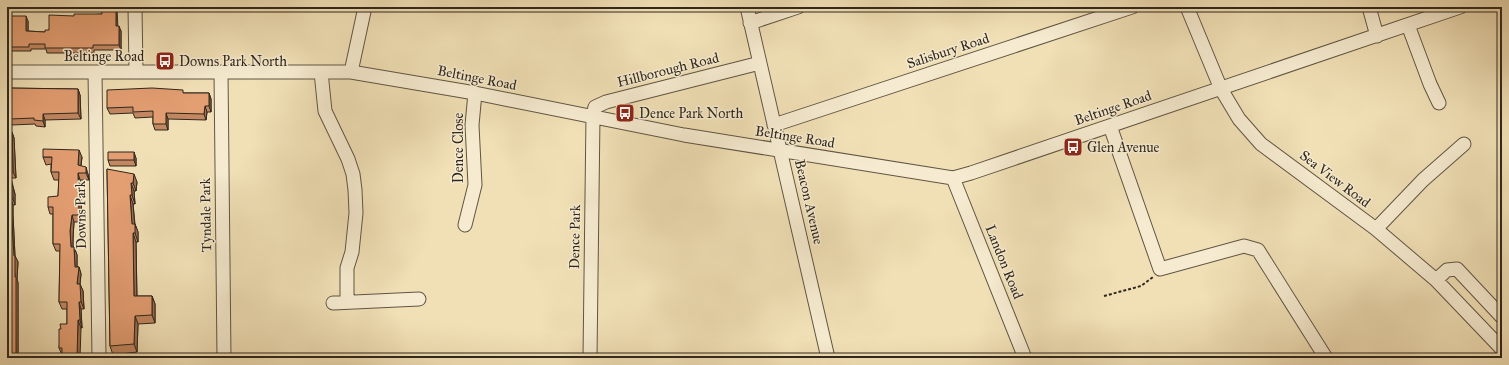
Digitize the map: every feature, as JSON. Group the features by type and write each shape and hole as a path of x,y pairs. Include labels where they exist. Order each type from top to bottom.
{"street":[{"path":"135,7 136,72"},
{"path":"351,72 365,7"},
{"name":"Beacon Avenue","path":"747,7 828,358"},
{"path":"750,23 798,7"},
{"name":"Salisbury Road","path":"774,125 1132,7"},
{"name":"Sea View Road","path":"1187,7 1221,89 1239,118 1261,144 1376,229 1436,280 1502,349"},
{"path":"1369,7 1377,36"},
{"name":"Beltinge Road","path":"7,72 351,72 475,93 684,135 953,178 1221,89 1460,7"},
{"path":"1408,25 1430,84 1439,103"},
{"name":"Hillborough Road","path":"593,116 594,107 606,102 760,63"},
{"name":"Downs Park","path":"95,72 99,358"},
{"name":"Tyndale Park","path":"221,72 224,358"},
{"path":"321,72 325,111 353,174 357,252 347,268 347,302"},
{"name":"Dence Close","path":"465,226 474,185 472,126 475,93"},
{"name":"Dence Park","path":"590,358 593,116"},
{"path":"1110,126 1160,269 1244,246 1258,250 1326,358"},
{"path":"1376,229 1423,180 1464,144"},
{"name":"Landon Road","path":"953,178 1025,358"},
{"path":"1436,280 1447,270 1457,269 1502,317"},
{"path":"333,303 419,299"}],"path":[{"path":"1104,296 1141,286 1152,279 1160,269"}],"building":[{"path":"101,7 116,7 116,26 119,26 119,45 93,45 93,48 45,48 45,44 29,44 29,47 7,47 7,16 26,16 26,31 45,32 45,30 49,30 49,15 74,16 74,14 102,14"},
{"path":"7,88 78,89 78,113 43,114 43,121 34,120 34,118 10,119 10,112 7,112"},
{"path":"152,88 183,90 183,93 209,93 209,106 205,106 204,114 166,113 166,124 153,124 153,111 133,112 133,107 107,108 107,90"},
{"path":"12,132 13,172 8,172 13,188 11,209 16,277 16,358 7,358 7,133"},
{"path":"43,149 79,150 78,165 86,167 86,173 78,173 79,215 72,215 70,231 71,247 74,247 75,267 79,267 77,284 80,284 81,302 79,302 80,320 78,320 77,358 62,358 62,348 59,348 59,329 61,329 60,324 67,324 67,302 59,302 60,244 53,244 53,207 48,207 48,197 58,196 59,172 51,172 52,157 43,157"},
{"path":"108,152 134,152 134,160 108,160"},
{"path":"107,169 134,174 133,183 131,183 132,195 130,195 132,224 135,224 135,233 133,233 134,296 152,296 152,315 135,316 134,344 110,346"}],"place":[{"name":"Downs Park North","path":"165,61"},
{"name":"Dence Park North","path":"625,113"},
{"name":"Glen Avenue","path":"1073,147"}]}
